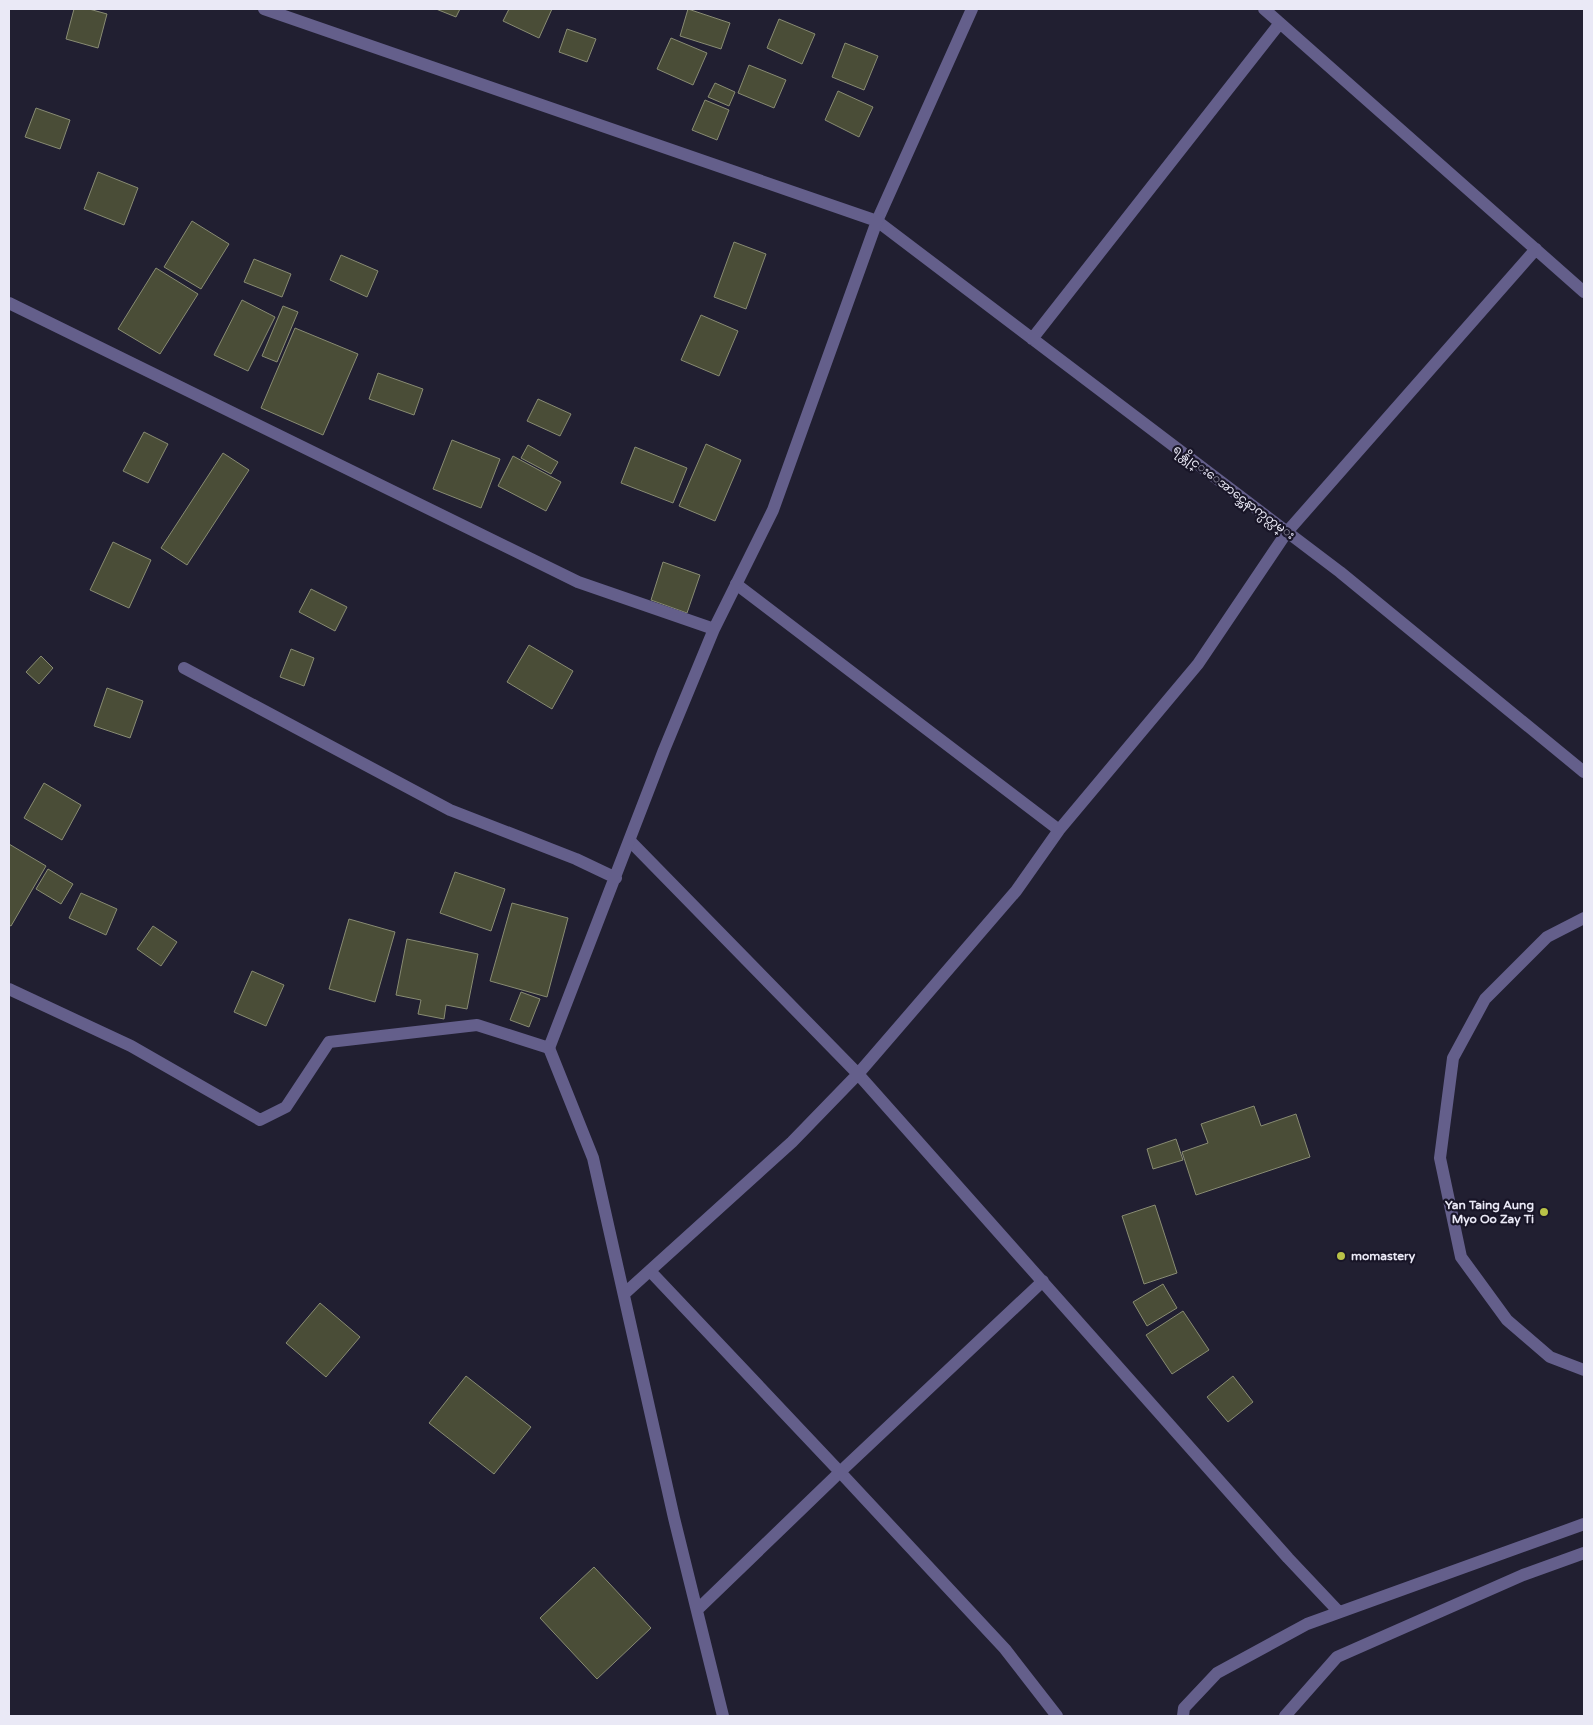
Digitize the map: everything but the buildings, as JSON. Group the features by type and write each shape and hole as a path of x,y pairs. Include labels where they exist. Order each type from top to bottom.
{"street":[{"name":"ရန္တိုင္းေအာင္အေနာက္ပတ္လမ္း","path":"264,9 877,221 1340,572 1579,763 1584,772"},
{"path":"722,1716 674,1518 593,1158 550,1048 664,750 714,629 773,510 877,221 972,9"},
{"path":"1264,9 1584,292"},
{"path":"1032,339 1280,23"},
{"path":"624,1294 792,1142 858,1074 1016,891 1059,830 1198,664 1287,532 1536,249"},
{"path":"9,303 578,582 714,629"},
{"path":"736,584 1059,830"},
{"path":"184,668 450,810 576,859 616,878"},
{"path":"630,841 858,1074 1288,1558 1339,1612"},
{"path":"1584,918 1547,937 1484,999 1453,1058 1440,1158 1461,1257 1507,1320 1550,1357 1584,1370"},
{"path":"9,989 131,1046 260,1120 286,1107 330,1042 477,1024 550,1048"},
{"path":"650,1271 1005,1648 1058,1716"},
{"path":"697,1610 1043,1281"},
{"path":"1183,1716 1184,1708 1217,1673 1307,1624 1584,1524"},
{"path":"1285,1716 1337,1657 1523,1575 1584,1553"}],"place":[{"name":"Yan Taing Aung Myo Oo Zay Ti","path":"1544,1212"},
{"name":"momastery","path":"1341,1256"}]}
